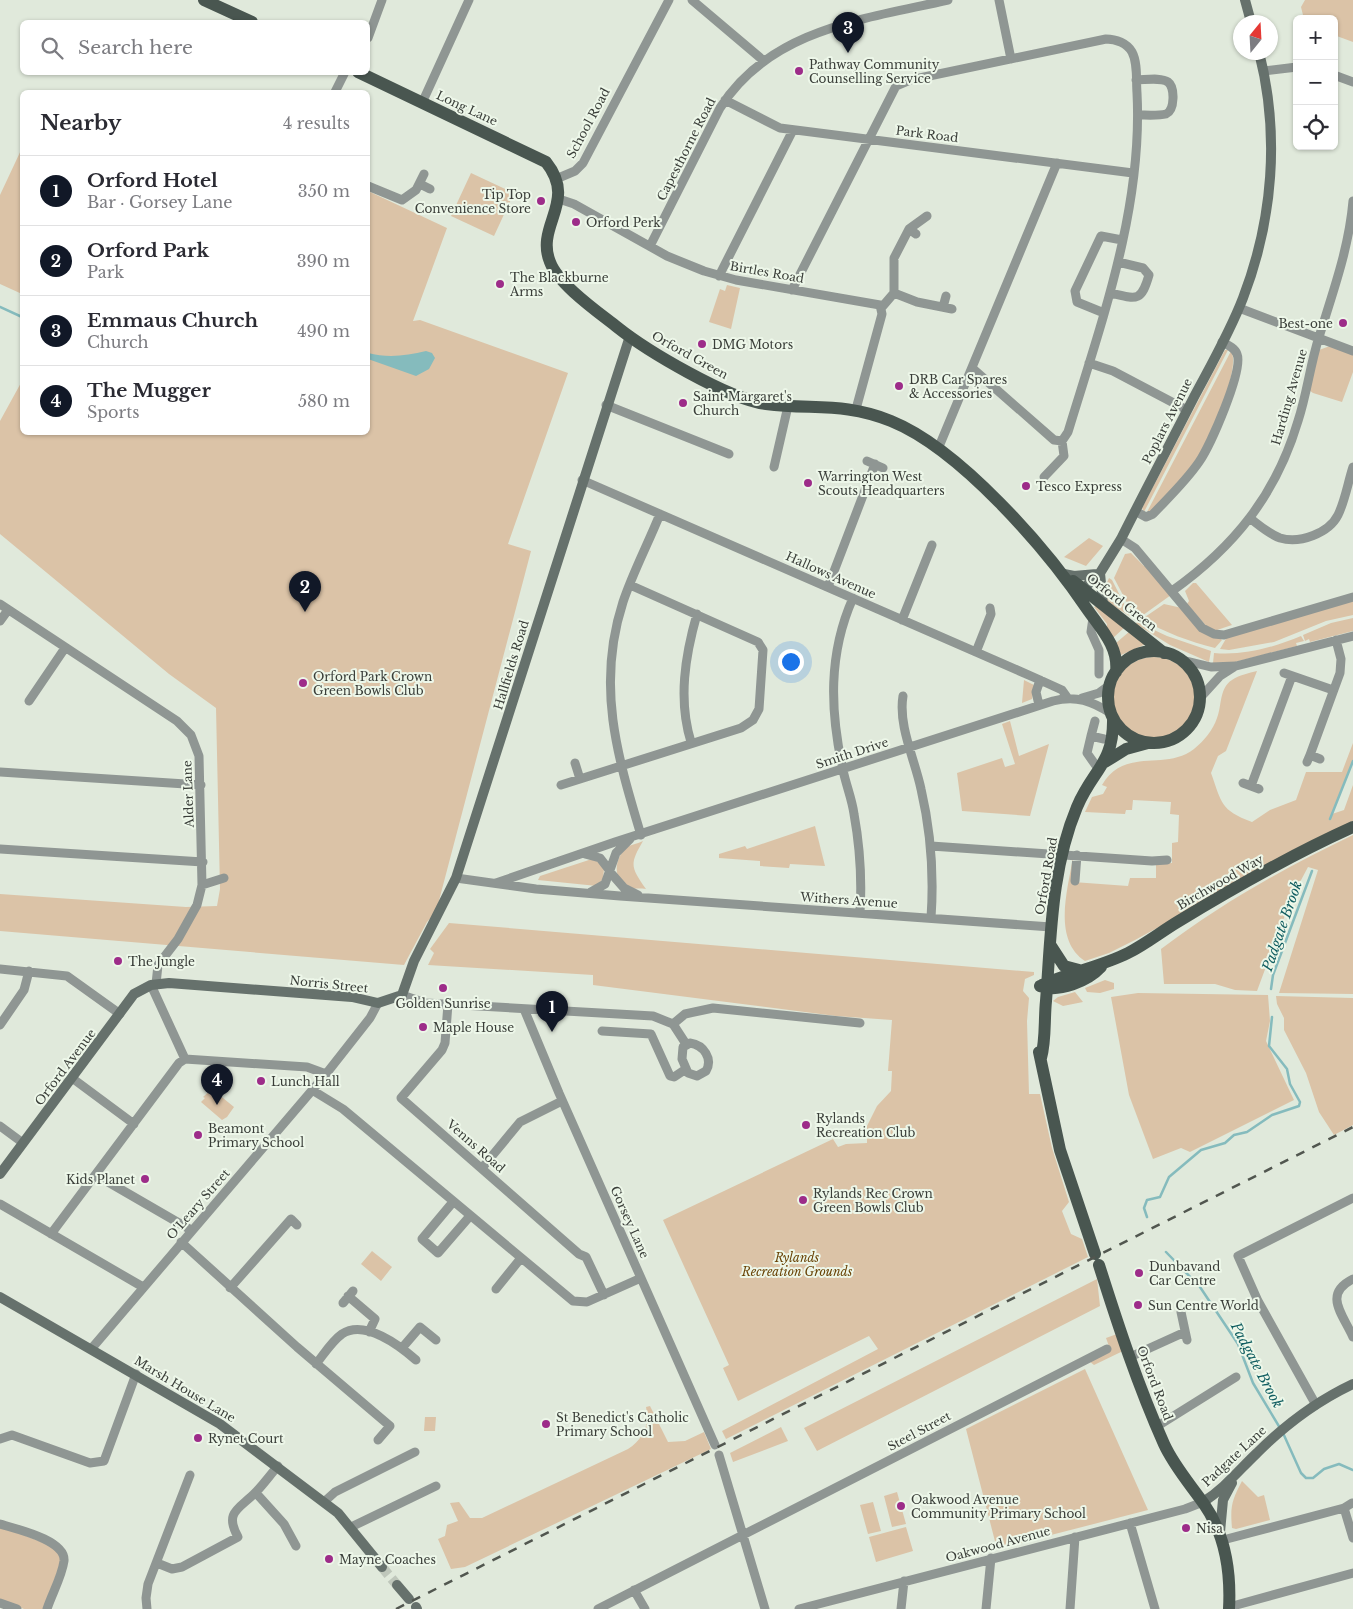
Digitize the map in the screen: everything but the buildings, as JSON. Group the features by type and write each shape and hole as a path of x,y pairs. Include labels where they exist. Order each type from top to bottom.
{"main road":[{"path":"204,0 248,20"},
{"name":"Long Lane","path":"364,75 540,158 549,166 556,179"},
{"path":"556,179 559,199"},
{"name":"Orford Green","path":"559,199 547,237 550,262 559,276 630,336 658,354 737,396 764,404 856,409 893,422 938,449 1000,505 1064,574 1164,653"},
{"name":"Orford Green","path":"1064,574 1115,652 1116,672"},
{"path":"1153,652 1164,653 1178,659 1192,671 1200,698 1196,717 1184,732 1167,741 1148,742 1128,734 1112,716 1109,704 1110,685 1116,672 1123,664 1137,655 1153,652"},
{"name":"Orford Road","path":"1112,716 1113,739 1102,766 1078,806 1062,855 1050,930 1044,948 1045,986 1041,1058 1060,1150 1130,1357 1156,1427 1176,1467 1203,1502"},
{"name":"Orford Road","path":"1102,766 1126,749 1148,742"},
{"name":"Birchwood Way","path":"1045,986 1082,970 1103,965 1130,952 1179,921 1283,862 1353,826"},
{"name":"Orford Road","path":"1045,986 1051,946 1050,930"},
{"path":"1051,946 1064,966 1082,970"},
{"name":"Birchwood Way","path":"1045,986 1062,988 1092,976 1103,965"},
{"name":"Padgate Lane","path":"1203,1502 1221,1536 1228,1580 1229,1608"}],"street":[{"path":"370,33 382,0"},
{"path":"422,103 469,0"},
{"name":"School Road","path":"556,179 575,171 584,163 669,0"},
{"path":"692,0 764,61"},
{"path":"904,0 906,10"},
{"name":"Capesthorne Road","path":"650,246 725,100 764,61 786,46 822,30 948,0"},
{"path":"998,0 1011,59"},
{"path":"1245,0 1249,15"},
{"path":"792,290 892,93 902,82 1111,39 1125,44 1132,52 1138,115 1133,173 1118,262 1068,432 1062,441 1064,456 1044,477"},
{"name":"Poplars Avenue","path":"1083,589 1099,573 1120,538 1239,308 1262,234 1270,174 1272,137 1261,60"},
{"path":"1264,71 1293,67"},
{"path":"336,90 343,75"},
{"path":"1338,77 1353,82"},
{"path":"1136,80 1162,80 1168,82 1172,87 1172,107 1170,111 1166,114 1138,115"},
{"name":"Park Road","path":"725,100 769,124 793,130 1133,173"},
{"path":"719,276 793,130"},
{"path":"938,449 1057,163"},
{"path":"370,187 402,200 413,194 424,174"},
{"path":"420,184 430,189"},
{"name":"Birtles Road","path":"559,199 574,204 685,264 719,276 792,290 877,303 882,307"},
{"name":"Harding Avenue","path":"1172,591 1211,561 1251,519 1271,487 1292,440 1319,338 1339,276 1351,222 1353,201"},
{"path":"856,409 882,314 882,307 894,293 894,258 927,216"},
{"path":"1104,313 1077,302 1075,291 1101,236 1122,240"},
{"path":"1110,293 1134,299 1140,297 1144,293 1149,276 1143,268 1118,262"},
{"path":"894,293 917,302 948,308 946,296"},
{"path":"1239,308 1353,352"},
{"name":"Hallfields Road","path":"402,995 414,961 456,878 606,405 630,336"},
{"path":"1134,512 1146,517 1153,514 1186,479 1210,445 1228,400 1238,360 1236,352 1222,342"},
{"path":"1089,363 1113,372 1187,410"},
{"path":"972,368 1054,440 1062,441"},
{"path":"606,405 729,454"},
{"path":"774,468 788,406"},
{"path":"828,587 875,464"},
{"path":"1251,519 1275,535 1289,540 1325,530 1339,514 1353,466"},
{"name":"Hallows Avenue","path":"582,480 1040,680 1062,690 1067,698"},
{"path":"641,835 621,766 611,715 611,674 618,621 630,585 660,514"},
{"path":"1120,538 1135,548 1202,628 1220,635 1353,598"},
{"path":"902,620 932,545"},
{"path":"1064,574 1074,576 1099,573 1103,605"},
{"path":"561,786 691,742 741,728 755,717 760,705 763,654 762,647 758,642 630,585"},
{"path":"1082,602 1083,589"},
{"path":"852,598 840,632 832,683 836,734 854,812 860,851 860,913"},
{"path":"0,621 4,607"},
{"name":"Alder Lane","path":"4,607 96,667 187,730 198,751 201,785 202,885 197,905 178,939 158,965 154,984"},
{"path":"976,652 991,614 990,608"},
{"path":"691,742 686,725 683,694 686,663 697,614"},
{"path":"1094,618 1091,632 1099,650 1099,674"},
{"path":"1178,659 1211,667 1236,666 1353,636"},
{"path":"1320,759 1309,758 1341,666 1336,640"},
{"path":"29,701 65,648"},
{"path":"1200,698 1220,676 1236,666"},
{"path":"1251,786 1288,674 1334,690"},
{"path":"1039,705 1036,692 1040,680"},
{"name":"Smith Drive","path":"496,883 1039,705 1067,698 1082,698 1095,695 1110,685"},
{"path":"902,696 902,712 921,789 931,846 931,918"},
{"name":"Smith Drive","path":"1082,698 1112,716"},
{"path":"1095,721 1087,753 1090,760 1102,766"},
{"path":"1091,736 1104,739"},
{"path":"575,763 580,779"},
{"path":"0,772 201,785"},
{"path":"589,893 602,887 610,872 616,853 631,838"},
{"path":"931,846 1152,861 1167,860"},
{"path":"0,849 203,862"},
{"name":"Withers Avenue","path":"582,854 600,858 624,888 645,897"},
{"path":"1075,881 1077,855"},
{"path":"536,889 531,886 530,880 537,869"},
{"path":"202,885 224,878"},
{"name":"Withers Avenue","path":"456,878 536,889 931,918 1050,930"},
{"path":"0,969 67,976 120,1014"},
{"path":"0,1025 24,990 29,971"},
{"path":"154,984 185,1058"},
{"name":"Norris Street","path":"154,984 352,997 378,1003 402,995"},
{"name":"Orford Avenue","path":"0,1174 134,994 154,984"},
{"path":"402,995 414,1001 448,1004 653,1016 673,1024 686,1044"},
{"name":"O'Leary Street","path":"92,1348 326,1074 370,1018 378,1003"},
{"name":"Venns Road","path":"448,1004 445,1043 442,1050 401,1098 579,1254 586,1258 604,1295"},
{"name":"Gorsey Lane","path":"524,1008 562,1101 715,1445"},
{"path":"673,1024 685,1014 713,1008 860,1023"},
{"path":"602,1031 650,1034 670,1076 674,1077 686,1069"},
{"path":"686,1044 699,1045 709,1063 706,1072 697,1076 686,1069 681,1055 686,1044"},
{"path":"52,1234 179,1063 185,1058 307,1067 326,1074"},
{"path":"72,1078 134,1124"},
{"path":"312,1090 343,1109 573,1301 583,1303 641,1278"},
{"path":"482,1168 526,1117 562,1101"},
{"path":"0,1126 23,1143"},
{"path":"96,1175 191,1230"},
{"path":"1316,1405 1258,1301 1238,1256 1353,1198"},
{"path":"453,1202 422,1239 438,1253 470,1216"},
{"path":"0,1204 143,1287"},
{"path":"230,1288 291,1219 297,1225"},
{"path":"181,1242 316,1364 390,1426 378,1440"},
{"path":"496,1289 521,1258"},
{"path":"1353,1279 1341,1285 1336,1292 1336,1302 1353,1336"},
{"name":"Marsh House Lane","path":"0,1297 92,1348 220,1424 325,1501 350,1526 382,1567"},
{"path":"348,1297 375,1319 369,1332"},
{"path":"1130,1357 1186,1336 1181,1312"},
{"path":"402,1348 420,1327 436,1340"},
{"path":"316,1364 344,1333 356,1330 369,1332 402,1348 416,1360"},
{"name":"Steel Street","path":"598,1609 1107,1349"},
{"path":"0,1439 12,1434 90,1463 104,1461 136,1374"},
{"path":"1156,1427 1236,1377"},
{"name":"Padgate Lane","path":"1203,1502 1216,1493 1281,1431 1316,1405 1353,1384"},
{"path":"325,1501 336,1492 390,1459 416,1452"},
{"path":"719,1455 765,1609"},
{"path":"158,1563 172,1569 182,1567 238,1538 232,1528 234,1512 256,1493 278,1466"},
{"path":"1238,1471 1223,1500 1221,1536 1348,1505 1353,1538"},
{"path":"147,1609 148,1584 158,1563 190,1475"},
{"path":"350,1526 436,1486"},
{"path":"256,1493 284,1524 296,1546"},
{"name":"Oakwood Avenue","path":"799,1609 1185,1509 1203,1502"},
{"path":"1130,1523 1155,1609"},
{"path":"0,1524 52,1542 62,1552 64,1560 47,1609"},
{"path":"1070,1609 1075,1537"},
{"path":"986,1609 991,1558"},
{"path":"1229,1608 1353,1573"},
{"path":"901,1609 904,1581"},
{"path":"397,1585 409,1599"},
{"path":"634,1590 644,1609"},
{"path":"0,1603 17,1609"}],"green space":[{"path":"1305,0 1353,0 1353,42 1338,36 1338,15 1303,15 1301,7"},
{"path":"20,152 20,293 0,284 0,195"},
{"path":"471,173 514,193 494,236 451,216"},
{"path":"370,192 447,228 413,321 420,320 568,373 508,544 531,551 436,912 427,922 404,965 0,931 0,894 186,907 217,906 220,889 216,708 169,674 0,534 0,421 20,385 20,435 370,435"},
{"path":"727,285 740,288 731,329 709,322 720,289 725,291"},
{"path":"1330,346 1353,355 1353,372 1342,402 1309,390 1319,350"},
{"path":"1225,350 1228,350 1144,512 1142,508"},
{"path":"1231,351 1233,359 1229,385 1207,444 1197,461 1172,491 1151,511 1147,512"},
{"path":"1089,538 1103,546 1086,566 1064,557"},
{"path":"1131,553 1146,566 1171,595 1139,618 1134,616 1114,578 1125,554"},
{"path":"1109,578 1112,580 1131,617 1114,606 1106,598 1106,586"},
{"path":"1193,583 1196,583 1232,625 1214,631 1208,628 1187,604 1189,601 1185,591"},
{"path":"1353,601 1353,615 1326,621 1274,642 1229,650 1220,649 1227,637"},
{"path":"1164,604 1182,608 1222,640 1215,648 1206,646 1168,632 1142,619"},
{"path":"1097,605 1125,627 1113,638 1107,629 1107,624 1094,607"},
{"path":"1353,618 1353,631 1310,642 1309,639 1305,641 1303,635 1331,623"},
{"path":"1137,622 1167,636 1211,651 1209,662 1170,645 1136,624"},
{"path":"1130,631 1146,644 1121,655 1116,643"},
{"path":"1301,636 1304,641 1296,643 1297,646 1235,662 1213,663 1214,653 1225,654 1259,650"},
{"path":"1154,657 1170,660 1183,669 1192,682 1195,698 1192,714 1183,727 1170,736 1154,739 1138,736 1125,727 1116,714 1113,698 1116,682 1125,669 1138,660"},
{"path":"1257,671 1226,751 1218,756 1211,773 1220,799 1234,814 1252,822 1270,810 1296,800 1306,772 1342,772 1353,743 1353,761 1332,814 1344,810 1353,785 1353,821 1135,940 1109,953 1085,961 1075,952 1068,940 1065,927 1066,898 1073,857 1073,882 1128,886 1130,878 1156,878 1156,864 1172,863 1172,843 1178,842 1179,815 1170,814 1171,802 1133,800 1132,810 1126,810 1125,814 1085,812 1092,797 1103,794 1107,787 1102,785 1111,773 1122,766 1170,759 1182,756 1194,749 1205,739 1213,727 1219,713 1223,692 1228,683 1244,674"},
{"path":"1024,680 1034,685 1032,699 1022,703"},
{"path":"1010,721 1019,756 1049,744 1030,816 962,811 957,773 1002,758 1005,767 1015,764 1002,724"},
{"path":"815,826 825,866 790,864 789,868 760,866 760,861 719,858 719,854 745,846 747,849"},
{"path":"1353,835 1353,994 1279,993 1318,870 1308,867 1291,899 1257,991 1235,990 1215,984 1164,984 1161,949 1230,901 1302,860"},
{"path":"643,841 635,856 634,866 637,876 646,889 630,888 620,881 617,864 626,848"},
{"path":"595,858 604,869 603,879 597,886 538,880 540,876"},
{"name":"Rylands Recreation Grounds","path":"449,923 1034,972 1034,975 1025,979 1023,991 1029,998 1027,1021 1029,1094 1040,1094 1052,1148 1069,1202 1062,1211 1071,1234 1082,1239 1088,1257 726,1439 722,1431 878,1349 869,1336 738,1401 723,1368 729,1365 663,1220 833,1139 838,1147 846,1144 867,1143 867,1126 877,1106 891,1091 892,1071 888,1071 892,1020 836,1016 593,985 593,975 428,965 434,953 430,949"},
{"path":"1105,980 1114,983 1114,989 1100,993 1087,992 1085,988"},
{"path":"1075,992 1083,1002 1063,1006 1053,1001 1058,997"},
{"path":"1138,993 1268,995 1270,1021 1266,1041 1294,1100 1190,1152 1181,1148 1153,1159 1129,1095 1111,997"},
{"path":"1276,996 1353,998 1353,1125 1334,1135 1319,1112 1306,1073 1284,1030 1284,1018 1277,1004"},
{"path":"212,1089 234,1107 227,1117 222,1120 201,1102 205,1098 203,1097"},
{"path":"372,1251 392,1267 381,1281 361,1264"},
{"path":"1097,1279 1100,1306 817,1451 804,1428"},
{"path":"1117,1334 1123,1351 1094,1365 1089,1361 1110,1349 1106,1338"},
{"path":"1085,1369 1148,1510 997,1549 966,1429"},
{"path":"650,1406 668,1442 685,1441 704,1432 711,1449 465,1567 451,1569 438,1539 445,1536 447,1525 458,1521 450,1503 459,1502 470,1518 482,1518 628,1449 638,1441 644,1431 647,1420 646,1407"},
{"path":"425,1417 436,1417 435,1431 424,1431"},
{"path":"781,1427 788,1441 733,1462 730,1453"},
{"path":"1242,1481 1258,1497 1264,1495 1270,1520 1236,1529 1232,1528 1231,1514 1234,1498"},
{"path":"897,1492 906,1524 892,1527 884,1496"},
{"path":"873,1502 881,1531 868,1534 860,1505"},
{"path":"0,1526 57,1548 61,1561 44,1609 24,1609 0,1600"},
{"path":"906,1527 913,1551 876,1562 869,1537"}],"water":[{"path":"426,351 432,353 435,358 429,369 416,376 370,360 370,353 382,356"}],"waterway":[{"path":"0,307 20,316"},
{"name":"Padgate Brook","path":"1330,819 1353,761"},
{"name":"Padgate Brook","path":"1271,989 1273,975 1312,871"},
{"name":"Padgate Brook","path":"1147,1217 1144,1208 1147,1200 1160,1197 1169,1177 1201,1150 1225,1143 1234,1135 1247,1132 1272,1115 1299,1106 1300,1102 1290,1084 1287,1069 1269,1046 1272,1017"},
{"name":"Padgate Brook","path":"1166,1252 1200,1287 1238,1344 1253,1383 1280,1428"},
{"name":"Padgate Brook","path":"1283,1433 1301,1473 1306,1478 1313,1478 1324,1469 1339,1464 1353,1470"}],"tunnel":[{"path":"382,1567 397,1585"}],"railway":[{"path":"396,1609 1353,1127"}],"place":[{"name":"Emmaus Church","path":"848,53"},
{"name":"Pathway Community Counselling Service","path":"799,71"},
{"name":"Tip Top Convenience Store","path":"541,201"},
{"name":"Orford Perk","path":"576,222"},
{"name":"The Blackburne Arms","path":"500,284"},
{"name":"Best-one","path":"1343,323"},
{"name":"DMG Motors","path":"702,344"},
{"name":"DRB Car Spares & Accessories","path":"899,386"},
{"name":"Saint Margaret's Church","path":"683,403"},
{"name":"Warrington West Scouts Headquarters","path":"808,483"},
{"name":"Tesco Express","path":"1026,486"},
{"name":"Orford Park","path":"305,612"},
{"name":"Orford Park Crown Green Bowls Club","path":"303,683"},
{"name":"The Jungle","path":"118,961"},
{"name":"Golden Sunrise","path":"443,988"},
{"name":"Maple House","path":"423,1027"},
{"name":"Orford Hotel","path":"552,1032"},
{"name":"Lunch Hall","path":"261,1081"},
{"name":"The Mugger","path":"217,1105"},
{"name":"Rylands Recreation Club","path":"806,1125"},
{"name":"Beamont Primary School","path":"198,1135"},
{"name":"Kids Planet","path":"145,1179"},
{"name":"Rylands Rec Crown Green Bowls Club","path":"803,1200"},
{"name":"Dunbavand Car Centre","path":"1139,1273"},
{"name":"Sun Centre World","path":"1138,1305"},
{"name":"St Benedict's Catholic Primary School","path":"546,1424"},
{"name":"Rynet Court","path":"198,1438"},
{"name":"Oakwood Avenue Community Primary School","path":"901,1506"},
{"name":"Nisa","path":"1186,1528"},
{"name":"Mayne Coaches","path":"329,1559"}]}
